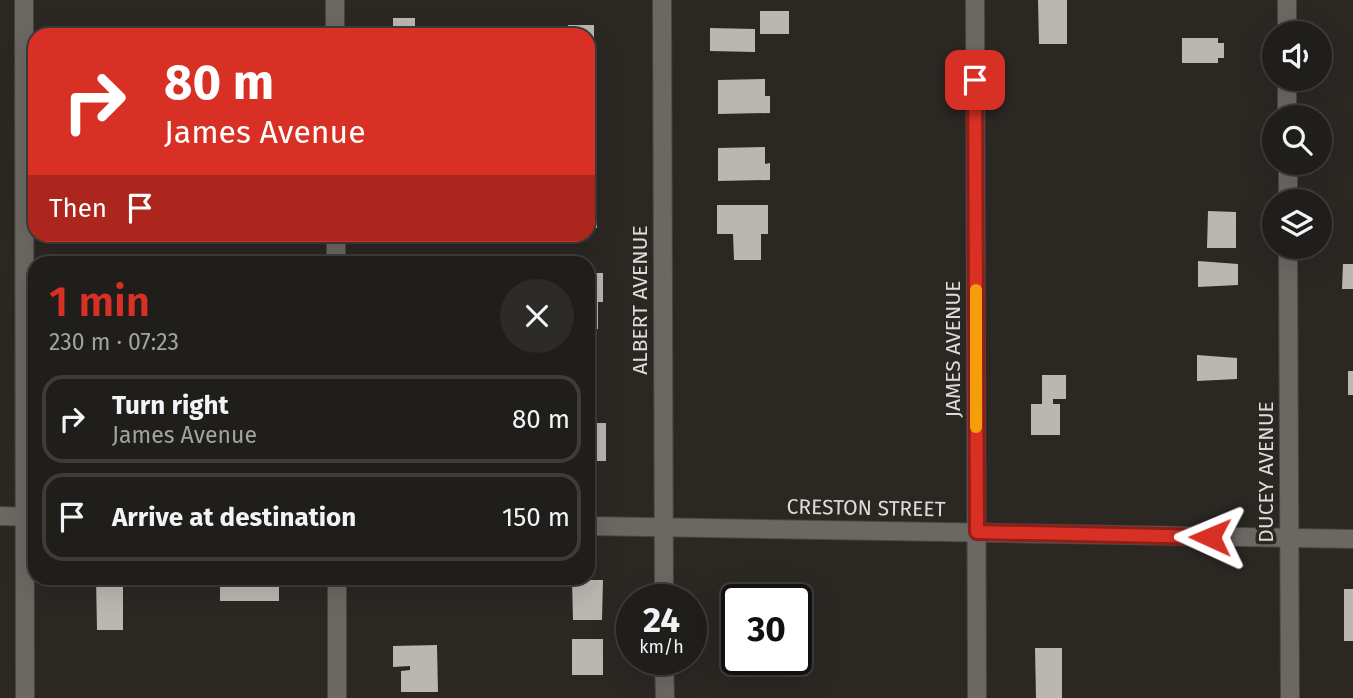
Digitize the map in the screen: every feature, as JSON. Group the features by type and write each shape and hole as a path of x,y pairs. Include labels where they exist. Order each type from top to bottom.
{"street":[{"path":"24,0 28,345"},
{"path":"335,0 335,28"},
{"name":"ALBERT AVENUE","path":"662,0 664,584"},
{"name":"JAMES AVENUE","path":"975,0 977,698"},
{"path":"1287,0 1287,21"},
{"name":"DUCEY AVENUE","path":"1288,259 1290,698"},
{"path":"0,516 28,517"},
{"name":"CRESTON STREET","path":"595,526 1353,540"},
{"path":"24,698 28,577"},
{"path":"337,585 337,698"},
{"path":"664,675 665,698"}],"building":[{"path":"1038,0 1067,0 1067,44 1039,44"},
{"path":"760,11 789,11 789,34 760,34"},
{"path":"393,18 415,18 415,28 393,28"},
{"path":"568,25 594,25 594,28 568,28"},
{"path":"710,28 755,29 755,52 710,51"},
{"path":"1182,38 1218,38 1218,43 1224,43 1224,58 1218,58 1218,63 1182,63"},
{"path":"765,79 765,96 770,96 770,113 718,114 718,80"},
{"path":"595,116 596,116 595,155"},
{"path":"765,147 765,164 770,163 770,180 718,181 718,148"},
{"path":"595,189 597,189 595,228"},
{"path":"717,205 768,205 768,234 761,234 761,260 734,260 733,234 717,234"},
{"path":"1208,211 1236,212 1236,248 1207,248"},
{"path":"1198,261 1238,264 1238,285 1198,287"},
{"path":"1343,264 1353,264 1353,289 1342,289"},
{"path":"595,273 603,273 603,302 598,302 598,329 595,329"},
{"path":"1197,355 1237,358 1237,379 1197,381"},
{"path":"1348,371 1353,371 1353,395 1348,395"},
{"path":"1042,375 1066,375 1066,399 1053,399 1053,404 1060,404 1060,435 1031,435 1031,404 1042,404"},
{"path":"595,423 606,423 606,461 595,461"},
{"path":"595,580 603,580 602,620 573,620 572,585 595,585"},
{"path":"96,585 123,585 123,630 97,630"},
{"path":"220,585 279,585 279,601 220,601"},
{"path":"1344,589 1353,589 1353,641 1344,641"},
{"path":"572,639 603,639 603,675 572,675"},
{"path":"437,645 438,692 401,692 401,671 410,670 410,666 393,667 393,646"},
{"path":"1035,648 1062,648 1062,698 1036,698"}],"slow traffic":[{"path":"976,290 976,427"}],"route":[{"path":"975,80 977,532 1210,537"}]}
